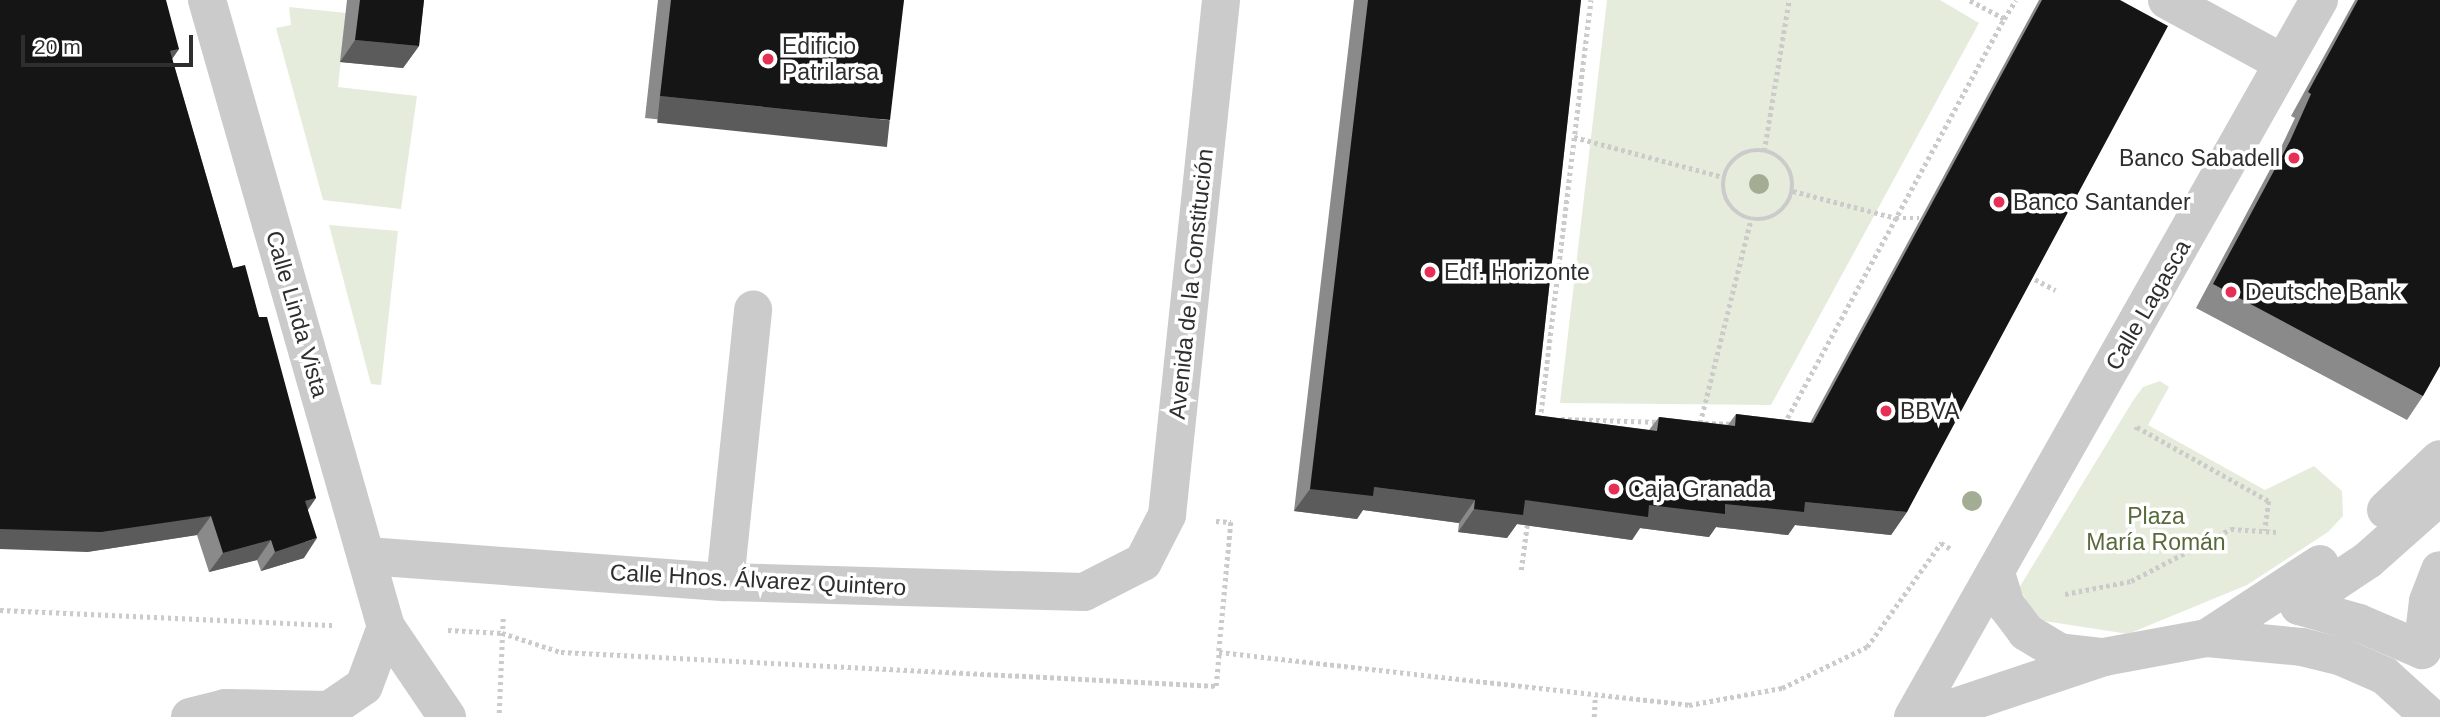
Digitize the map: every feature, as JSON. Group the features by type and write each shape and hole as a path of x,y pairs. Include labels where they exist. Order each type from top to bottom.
{"street":[{"name":"Calle Linda Vista","path":"206,0 386,627 447,717"},
{"name":"Avenida de la Constitución","path":"1143,562 1167,516 1222,0"},
{"path":"2168,0 2283,63"},
{"name":"Calle Lagasca","path":"1913,717 2319,0"},
{"path":"725,582 753,309"},
{"path":"2207,638 2329,558 2440,459"},
{"path":"2440,496 2368,560 2299,606 2359,623 2421,650 2428,601 2440,570"},
{"name":"Calle Hnos. Álvarez Quintero","path":"367,556 725,582 1084,592 1143,562"},
{"path":"1996,573 2007,605 2026,632 2059,652 2104,657"},
{"path":"190,717 225,708 307,713 329,710 349,701 364,686 386,627"},
{"path":"1925,717 2104,657 2207,638 2302,647 2342,657 2385,676 2430,717"}],"path":[{"path":"1538,430 1591,0"},
{"path":"1764,151 1789,0"},
{"path":"1969,0 2004,19"},
{"path":"1769,425 1783,425 2016,0"},
{"path":"1574,136 1723,177"},
{"path":"1764,151 1778,156 1788,166 1793,191 1778,214 1751,219 1729,204 1723,177 1739,156 1764,151"},
{"path":"1793,191 1896,218 1919,218"},
{"path":"1700,423 1751,219"},
{"path":"2029,276 2055,290"},
{"path":"1540,419 1673,422"},
{"path":"1687,422 1742,424"},
{"path":"2137,427 2269,500 2265,531"},
{"path":"0,610 502,633 561,652 1216,686 1231,522 1167,516"},
{"path":"1521,570 1527,526"},
{"path":"1219,652 1689,705 1782,688 1867,647 1941,544 2036,591 2070,595 2131,581 2231,529 2291,534 2329,558"},
{"path":"499,717 505,567"},
{"path":"1594,717 1595,696"}],"green space":[{"path":"1607,0 1940,0 1979,23 1771,405 1560,403"},
{"path":"289,7 346,13 338,87 417,96 401,209 323,200 276,28 291,25"},
{"path":"329,225 398,231 381,385 371,384"},
{"name":"Plaza María Román","path":"2160,381 2169,387 2148,425 2265,490 2314,466 2342,491 2343,516 2328,532 2247,585 2128,634 2038,620 2019,588 2134,399 2143,387"}],"building":[{"path":"0,0 166,0 179,49 170,51 233,268 245,265 259,317 267,317 316,498 305,501 317,538 275,552 271,540 223,553 211,516 101,532 0,529"},
{"path":"360,0 424,0 419,46 355,40"},
{"name":"Edificio Patrilarsa","path":"671,0 904,0 890,120 660,96"},
{"path":"1368,0 1581,0 1535,415 1657,431 1659,417 1735,426 1736,414 1813,423 2042,0 2120,0 2168,26 1907,512 1805,502 1804,512 1725,504 1725,514 1649,505 1648,517 1525,500 1523,515 1474,509 1475,500 1374,487 1373,496 1310,489"},
{"path":"2358,0 2440,0 2440,366 2423,396 2213,284 2290,141 2311,94 2308,92"}],"place":[{"name":"Edificio Patrilarsa","path":"768,59"},
{"name":"Banco Sabadell","path":"2294,158"},
{"name":"Banco Santander","path":"1999,202"},
{"name":"Edf. Horizonte","path":"1430,272"},
{"name":"Deutsche Bank","path":"2231,292"},
{"name":"BBVA","path":"1886,411"},
{"name":"Caja Granada","path":"1614,489"}]}
